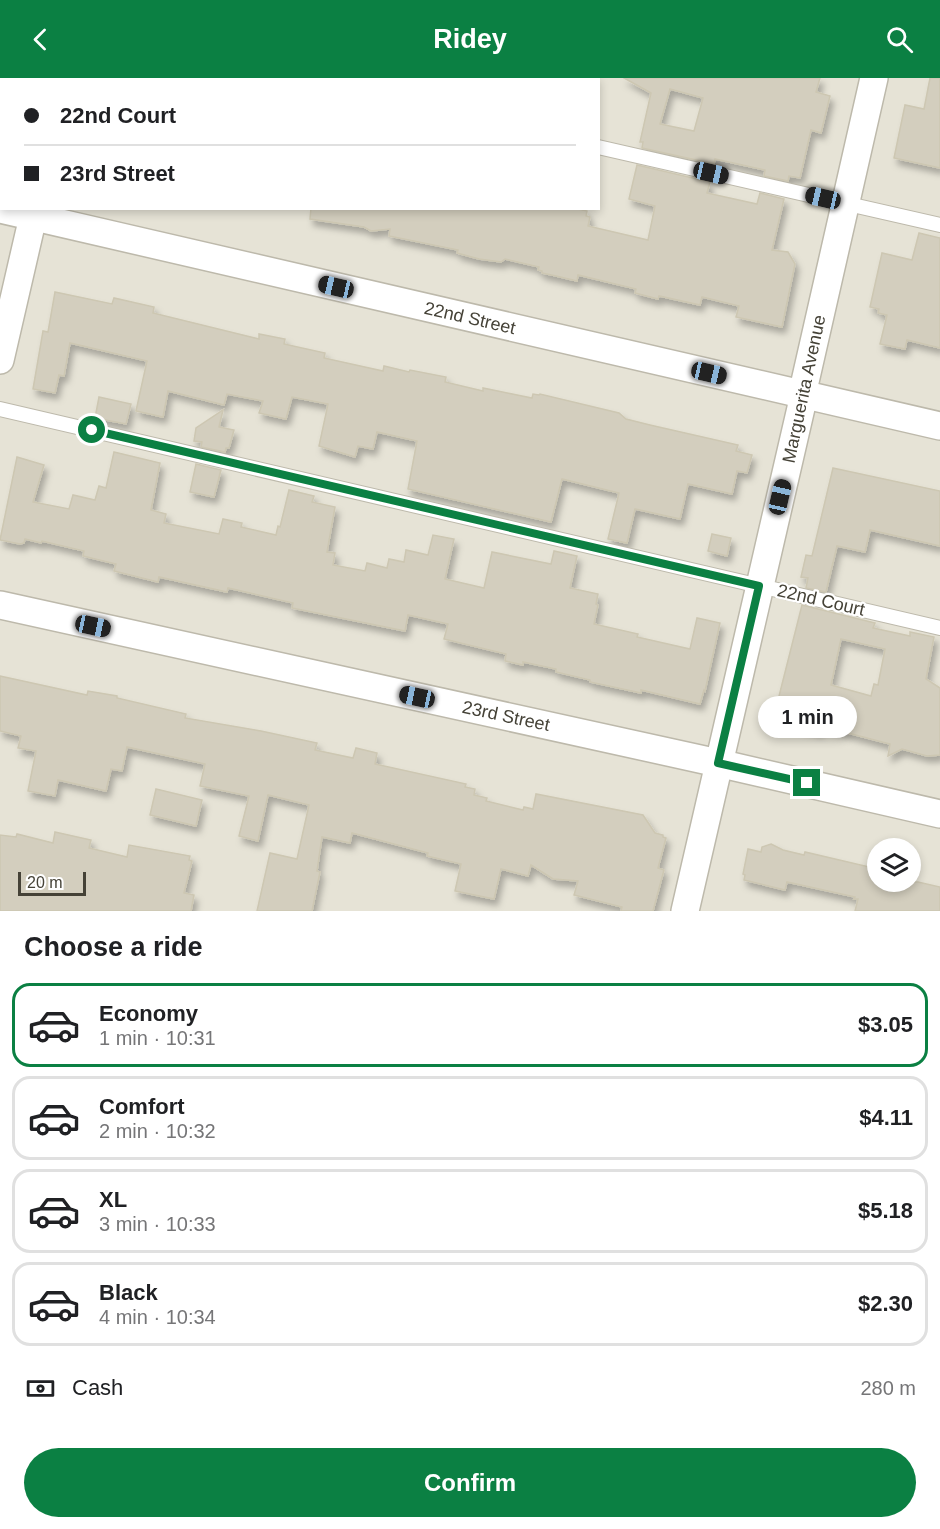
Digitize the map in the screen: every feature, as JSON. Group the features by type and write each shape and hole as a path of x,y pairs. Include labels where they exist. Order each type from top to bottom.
{"street":[{"name":"Marguerita Avenue","path":"685,911 801,408 802,395 874,78"},
{"name":"22nd Street","path":"11,210 34,212 940,426"},
{"path":"0,360 34,212"},
{"name":"23rd Street","path":"0,605 940,814"}],"lane":[{"path":"600,147 940,225"},
{"name":"22nd Court","path":"0,409 940,627"}],"shaded area":[{"path":"600,78 940,78 940,911 0,911 0,210 600,210"}],"building":[{"path":"624,78 820,78 816,92 830,96 821,133 811,130 800,178 789,176 788,181 764,176 765,170 715,159 714,164 642,148 643,142 640,142 651,93","holes":["670,89 703,98 694,131 660,124"]},
{"path":"930,78 940,78 940,168 894,158 905,105 924,109"},
{"path":"637,165 710,182 707,193 757,204 760,193 784,199 772,250 788,252 795,264 782,327 736,317 739,306 702,297 700,305 659,296 658,299 635,293 636,289 578,275 577,281 542,273 538,270 539,267 505,259 501,262 479,259 457,253 458,250 389,236 390,229 371,231 364,227 310,219 311,210 583,210 587,211 586,216 590,217 588,226 648,240 655,206 629,199"},
{"path":"919,233 940,238 940,348 907,340 905,349 880,344 887,315 878,313 879,309 870,307 882,253 912,260"},
{"path":"55,292 112,304 114,298 154,307 153,313 259,339 259,334 285,339 284,344 325,353 324,358 383,371 384,366 446,377 445,382 483,391 483,388 532,398 533,394 540,394 619,413 626,419 738,445 736,451 752,455 747,473 737,471 732,494 688,484 680,519 635,509 627,543 608,539 619,493 562,479 551,522 408,489 417,441 377,432 373,449 358,446 355,457 319,446 328,404 292,397 286,419 259,413 263,401 227,394 224,405 168,391 163,417 136,411 147,361 70,343 64,376 59,375 55,393 33,389 43,331 48,332"},
{"path":"99,397 131,404 126,424 95,418"},
{"path":"223,410 219,427 234,430 229,448 226,448 225,452 201,447 202,442 194,441 196,428"},
{"path":"114,452 160,463 151,510 166,514 164,523 219,534 223,519 242,523 241,527 276,535 289,490 314,496 312,502 335,507 327,552 335,553 333,565 365,571 367,563 387,568 389,559 404,562 406,550 428,555 433,535 454,539 445,579 484,588 492,552 551,564 554,551 577,556 570,588 598,594 594,624 690,649 697,618 720,623 700,704 641,690 641,693 590,682 590,680 556,672 556,669 523,662 523,665 505,661 506,654 444,639 448,624 408,615 405,631 292,608 293,603 228,588 227,592 159,577 158,582 114,571 116,564 83,556 84,551 42,541 41,543 25,539 24,543 20,544 0,540 17,457 44,465 33,502 69,509 73,495 95,500 99,486 106,488"},
{"path":"196,464 221,470 214,497 190,492"},
{"path":"833,468 940,491 940,546 870,530 865,552 837,546 826,592 806,588 808,578 801,577 806,555 812,556"},
{"path":"712,534 731,538 727,556 708,551"},
{"path":"802,605 875,623 873,628 910,636 910,632 934,637 926,679 940,688 940,755 927,756 902,749 888,756 890,744 821,726 820,731 802,727 797,724 798,717 775,712","holes":["841,639 885,649 878,685 874,684 871,696 831,685"]},
{"path":"0,676 87,695 88,691 117,696 117,698 186,714 185,718 317,743 315,750 353,758 356,748 377,753 375,764 466,784 465,787 475,789 474,795 487,798 486,801 523,810 524,807 533,809 536,794 643,815 655,833 666,838 658,868 664,870 653,911 621,911 622,907 574,895 578,881 553,879 531,865 528,876 501,869 494,899 455,891 461,864 352,833 350,843 322,837 317,871 320,872 312,911 257,911 270,853 297,859 309,805 268,795 258,841 239,836 249,796 200,786 205,764 127,747 122,771 111,769 106,791 58,780 55,796 28,791 36,751 18,748 21,736 0,731"},
{"path":"156,789 202,800 196,826 150,815"},
{"path":"55,832 91,840 89,848 127,857 129,845 190,856 189,860 192,861 184,893 194,895 191,911 0,911 0,835 16,837 17,834 53,843"},
{"path":"771,844 783,850 804,855 805,852 867,866 867,892 921,892 921,883 940,887 940,911 855,911 858,899 854,899 855,897 787,882 785,890 744,880 748,849 761,852 762,847"}],"route":[{"path":"92,430 759,586 718,763 807,783"}]}
